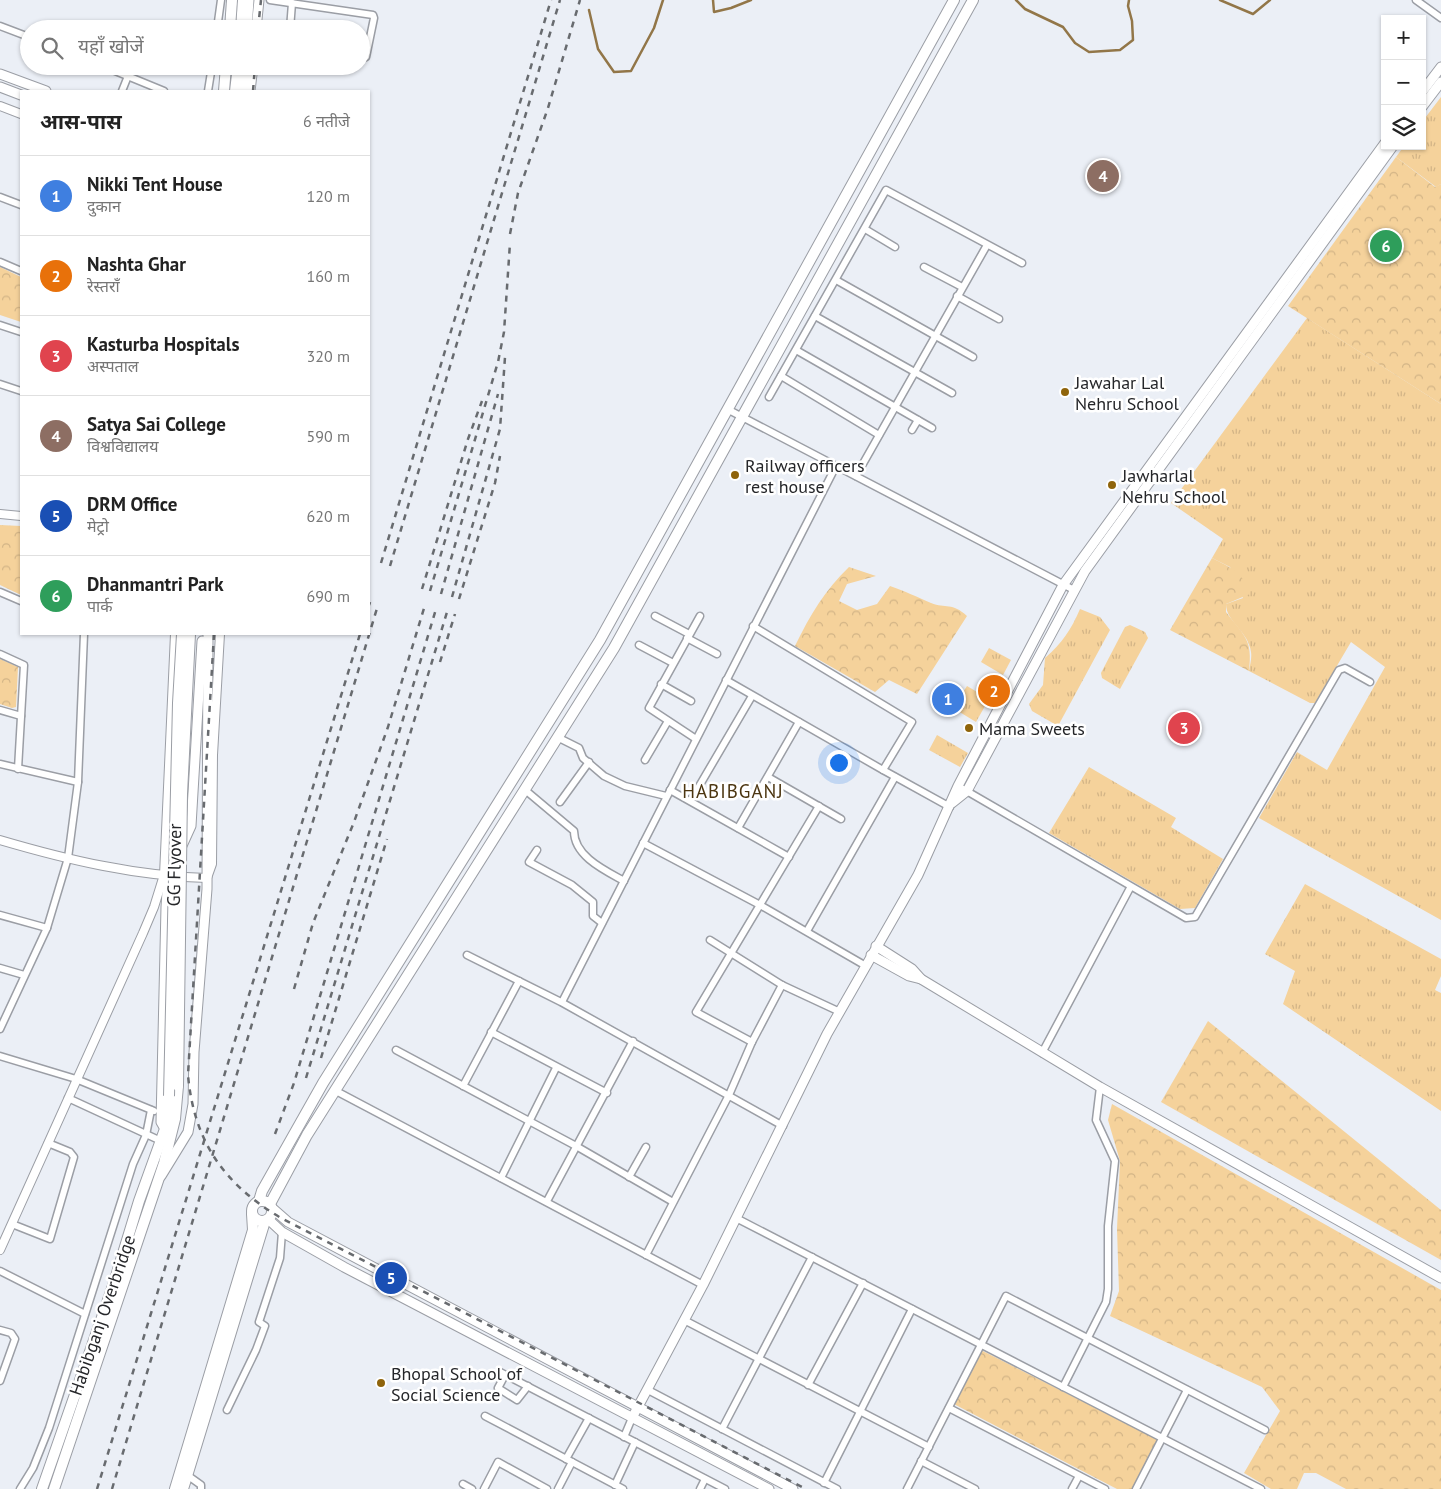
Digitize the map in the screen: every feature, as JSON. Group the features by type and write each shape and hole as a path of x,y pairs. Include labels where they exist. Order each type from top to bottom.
{"main road":[{"path":"231,20 232,0"},
{"path":"242,20 243,0"},
{"path":"248,20 249,0"},
{"path":"257,20 259,0"},
{"path":"259,1201 262,1191 323,1083 600,640 954,0"},
{"path":"183,1489 267,1220 272,1214 271,1206 307,1135 614,648 972,0"},
{"path":"1426,87 1441,67"},
{"path":"0,74 43,90"},
{"path":"224,90 225,75"},
{"path":"236,90 237,75"},
{"path":"243,90 244,75"},
{"path":"250,90 252,75"},
{"path":"1424,105 1441,82"},
{"path":"0,87 20,95"},
{"path":"1330,226 1381,150"},
{"path":"632,1418 703,1285 840,1012 918,875 958,786 1062,585 1330,226 1390,150"},
{"path":"951,805 967,791 1090,563 1264,316"},
{"name":"GG Flyover","path":"165,1129 169,1096 177,741 182,635"},
{"name":"GG Flyover","path":"167,1154 175,1120 178,1086 182,794 190,635"},
{"path":"165,1129 161,1122 161,1114 166,876 171,863 185,842 191,826 202,635"},
{"path":"157,1183 188,1132 193,1104 194,1052 206,913 208,635"},
{"path":"1006,695 1017,701"},
{"path":"412,941 425,950"},
{"path":"874,951 909,976 922,980 1100,1087 1441,1278"},
{"name":"Habibganj Overbridge","path":"54,1489 165,1129"},
{"name":"Habibganj Overbridge","path":"42,1489 100,1339 167,1154"},
{"path":"175,1489 253,1230 252,1214 254,1204 259,1201 265,1201 288,1222 794,1489"},
{"path":"252,1214 259,1220 267,1220 282,1232 769,1489"}],"street":[{"path":"218,20 220,0"},
{"path":"270,0 373,14 370,38"},
{"path":"1416,0 1441,18"},
{"path":"291,20 292,4"},
{"path":"0,26 20,34"},
{"path":"208,90 211,75"},
{"path":"122,90 128,76 162,90"},
{"path":"0,106 20,114"},
{"path":"769,397 886,190 1022,263"},
{"path":"0,197 20,205"},
{"path":"865,229 895,247"},
{"path":"856,476 986,245"},
{"path":"0,262 20,271"},
{"path":"924,267 962,287"},
{"path":"836,280 973,357"},
{"path":"957,296 999,319"},
{"path":"815,316 952,393"},
{"path":"0,325 20,332"},
{"path":"796,350 932,428"},
{"path":"781,376 880,435"},
{"path":"0,384 20,391"},
{"path":"727,409 1074,590"},
{"path":"912,430 918,420"},
{"path":"562,1002 836,466"},
{"path":"0,514 20,516"},
{"path":"0,592 20,602"},
{"path":"655,616 717,654"},
{"path":"696,739 649,708 700,616"},
{"path":"754,626 912,722 882,770"},
{"path":"0,1029 47,928 67,860 78,782 84,635"},
{"path":"0,1250 154,907 166,876 175,635"},
{"path":"0,840 67,860 166,876 207,878 212,864 213,755 220,635"},
{"path":"639,645 673,663"},
{"path":"0,654 24,665 18,769"},
{"path":"958,786 1130,888 1186,918 1195,917 1339,670 1345,668 1370,682"},
{"path":"726,680 882,770 951,805"},
{"path":"661,684 691,701"},
{"path":"691,800 752,696"},
{"path":"0,710 21,716"},
{"path":"645,760 668,721"},
{"path":"738,828 799,722"},
{"path":"558,737 578,748 583,758 604,776 625,786 666,796"},
{"path":"560,802 589,762"},
{"path":"0,764 78,782"},
{"path":"768,777 841,819"},
{"path":"807,931 895,777"},
{"path":"524,789 574,831 574,840 582,852 601,868 624,881"},
{"path":"670,790 691,800 789,857"},
{"path":"752,1042 696,1012 819,806"},
{"path":"642,843 760,905 866,966"},
{"path":"537,850 529,862 572,885 593,902 593,916 602,923"},
{"path":"1042,1053 1130,888"},
{"path":"0,916 47,928"},
{"path":"710,940 782,985 840,1012"},
{"path":"467,955 562,1002 783,1126"},
{"path":"0,968 24,975"},
{"path":"463,1086 519,981"},
{"path":"646,1255 729,1095 752,1042 782,985"},
{"path":"491,1032 556,1068 607,1093"},
{"path":"547,1202 576,1146 638,1044"},
{"path":"396,1050 576,1146 674,1202"},
{"path":"0,1056 76,1079 161,1114"},
{"path":"501,1178 556,1068"},
{"path":"1064,1387 1106,1302 1108,1289 1108,1226 1115,1161 1096,1120 1100,1087"},
{"path":"336,1091 703,1285"},
{"path":"68,1098 146,1135 161,1140"},
{"path":"20,1489 32,1468 49,1428 134,1164 146,1135 151,1110"},
{"path":"12,1224 50,1240 74,1157 70,1152 48,1143"},
{"path":"629,1177 646,1147"},
{"path":"736,1218 1163,1438 1256,1488"},
{"path":"227,1410 265,1326 259,1322 280,1258 282,1232"},
{"path":"722,1429 812,1257"},
{"path":"0,1271 85,1314"},
{"path":"808,1385 863,1283"},
{"path":"907,1489 1006,1296 1265,1430"},
{"path":"824,1483 912,1310"},
{"path":"684,1320 929,1447"},
{"path":"0,1330 11,1333 15,1341 0,1381"},
{"path":"528,1386 517,1400 498,1388 503,1374 528,1386 725,1489"},
{"path":"648,1390 836,1489"},
{"path":"1136,1489 1187,1390"},
{"path":"949,1408 1104,1489"},
{"path":"485,1416 612,1485 624,1489"},
{"path":"558,1489 569,1460 589,1418"},
{"path":"624,1437 632,1418"},
{"path":"612,1485 635,1442"},
{"path":"921,1461 975,1489"},
{"path":"484,1489 498,1462 547,1489"},
{"path":"188,1475 201,1485 200,1489"},
{"path":"1072,1489 1079,1476"},
{"path":"700,1489 706,1479"},
{"path":"463,1484 472,1489"}],"green space":[{"path":"1441,97 1441,184 1436,187 1396,157 1401,150 1426,150 1426,117"},
{"path":"1396,157 1435,187 1441,184 1441,404 1288,306"},
{"path":"0,267 20,277 20,322 0,315"},
{"path":"1307,318 1441,404 1441,920 1259,818 1297,752 1327,770 1385,667 1351,642 1315,703 1310,703 1249,671 1251,652 1249,645 1230,616 1226,604 1243,598 1230,567 1212,558 1223,539 1171,503"},
{"path":"0,525 20,526 20,595 0,585"},
{"path":"1212,558 1231,568 1241,576 1248,587 1250,594 1226,604 1226,612 1246,638 1250,652 1249,671 1170,630"},
{"path":"849,567 876,576 847,584 839,601 857,610 877,604 890,586 936,605 953,607 967,616 917,694 889,680 875,692 795,646 819,604"},
{"path":"1080,609 1100,617 1110,630 1058,726 1032,711 1029,704 1043,685 1045,658 1066,636"},
{"path":"1130,625 1145,632 1148,638 1120,689 1102,678 1101,673 1125,627"},
{"path":"989,648 1011,660 1003,675 981,662"},
{"path":"0,659 18,667 16,707 12,708 0,704"},
{"path":"967,686 989,699 976,722 953,708"},
{"path":"937,735 968,753 960,767 929,750"},
{"path":"1089,767 1176,818 1171,827 1223,859 1195,908 1180,909 1049,833"},
{"path":"1305,884 1441,959 1441,976 1435,990 1441,993 1441,1111 1283,1004 1295,971 1265,954"},
{"path":"1208,1021 1441,1210 1441,1260 1161,1102"},
{"path":"1112,1104 1441,1290 1441,1489 1346,1489 1316,1473 1304,1473 1297,1489 1271,1489 1244,1473 1280,1411 1262,1387 1110,1316 1119,1291 1117,1229 1120,1161 1108,1120"},
{"path":"977,1348 1159,1440 1133,1489 1117,1489 950,1402"}],"waterway":[{"path":"589,10 598,49 614,72 631,71 654,28 663,0"},
{"path":"713,0 714,12 751,0"},
{"path":"1016,0 1025,9 1063,27 1075,43 1089,52 1120,50 1133,40 1132,21 1128,6 1129,0"},
{"path":"1220,0 1253,14 1270,0"}],"railway":[{"path":"259,20 261,0"},
{"path":"381,563 551,0"},
{"path":"390,566 560,0"},
{"path":"510,234 518,193 548,108 580,0"},
{"path":"253,90 254,75"},
{"path":"430,591 498,362 504,332 510,243"},
{"path":"452,597 500,429 505,357"},
{"path":"441,594 498,394"},
{"path":"422,589 468,439 482,401"},
{"path":"459,599 495,483 500,456"},
{"path":"370,632 378,605"},
{"path":"294,989 313,923 354,822 388,727 425,605"},
{"path":"275,1134 294,1083 436,609"},
{"path":"306,1078 447,612"},
{"path":"440,662 455,614"},
{"path":"214,635 188,1075 191,1099 197,1121 215,1159 243,1191 281,1218 806,1489"},
{"path":"97,1489 360,635"},
{"path":"112,1489 369,635"},
{"path":"321,1058 387,839"}],"place":[{"name":"Satya Sai College","path":"1103,176"},
{"name":"Dhanmantri Park","path":"1386,246"},
{"name":"Jawahar Lal Nehru School","path":"1065,392"},
{"name":"Railway officers rest house","path":"735,475"},
{"name":"Jawharlal Nehru School","path":"1112,485"},
{"name":"Nashta Ghar","path":"994,691"},
{"name":"Nikki Tent House","path":"948,699"},
{"name":"Mama Sweets","path":"969,728"},
{"name":"Kasturba Hospitals","path":"1184,728"},
{"name":"DRM Office","path":"391,1278"},
{"name":"Bhopal School of Social Science","path":"381,1383"}],"district":[{"name":"HABIBGANJ","path":"733,791"}]}
